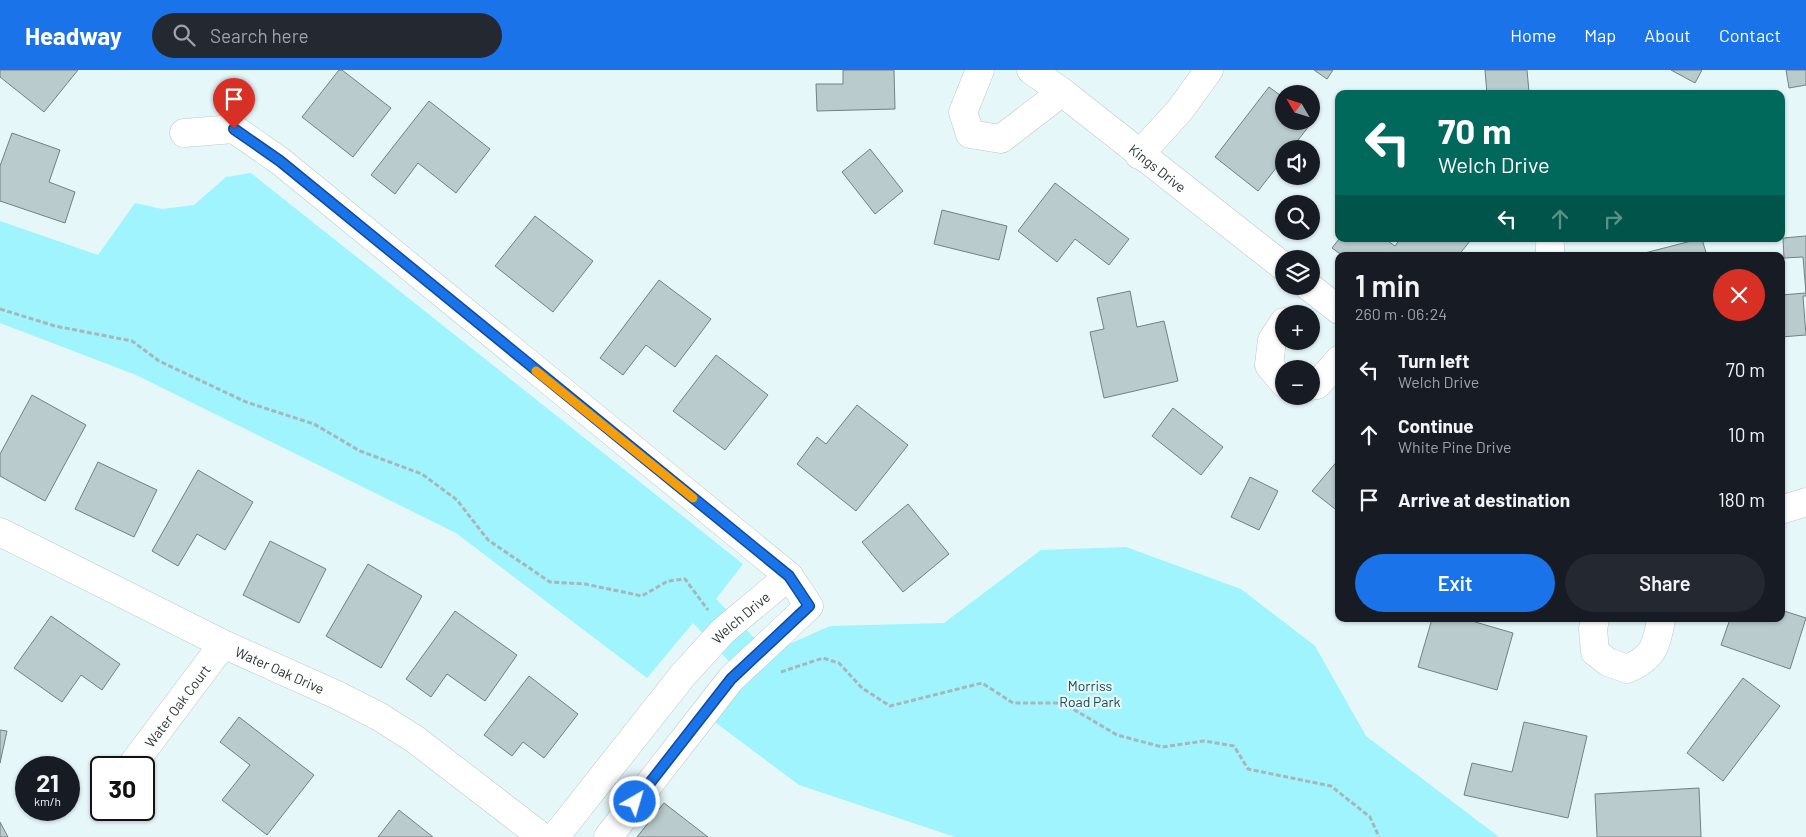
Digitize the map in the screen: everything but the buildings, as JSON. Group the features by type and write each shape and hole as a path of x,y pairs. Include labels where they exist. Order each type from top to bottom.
{"street":[{"path":"980,70 963,112 970,134 1001,139 1062,92"},
{"name":"Kings Drive","path":"1031,70 1062,92 1275,261"},
{"path":"1140,155 1180,110 1210,70"},
{"path":"184,133 234,129 280,161 789,576 809,606 731,679 608,837"},
{"path":"1320,295 1335,307"},
{"path":"1275,336 1272,340 1269,365 1275,372"},
{"path":"1320,382 1335,365"},
{"path":"1785,509 1806,502"},
{"name":"Water Oak Drive","path":"0,532 223,644 337,695 380,717 416,740 542,837"},
{"name":"Welch Drive","path":"555,837 683,675 723,632 789,576"},
{"path":"1594,622 1593,629 1595,652 1608,662 1627,669 1644,662 1658,640 1661,622"},
{"name":"Water Oak Court","path":"139,756 223,644"}],"path":[{"path":"0,309 55,326 132,341 159,361 246,402 314,424 360,451 422,474 457,500 488,540 550,582 585,584 642,596 668,581 685,579 723,632"},
{"path":"749,662 757,672 770,676 823,658 839,663 862,688 890,706 982,683 1014,703 1063,703 1117,735 1162,747 1204,742 1234,746 1248,769 1331,786 1370,817 1379,837"}],"green space":[{"name":"Morriss Road Park","path":"251,173 743,564 716,599 769,653 830,626 944,623 1041,550 1126,547 1241,589 1315,646 1366,736 1499,837 955,837 799,785 704,714 739,672 693,623 647,678 456,533 136,375 0,323 0,221 98,255 135,203 162,209 194,205 226,177"}],"slow traffic":[{"path":"536,371 693,498"}],"route":[{"path":"234,129 280,161 789,576 809,606 731,679 635,802"}]}
